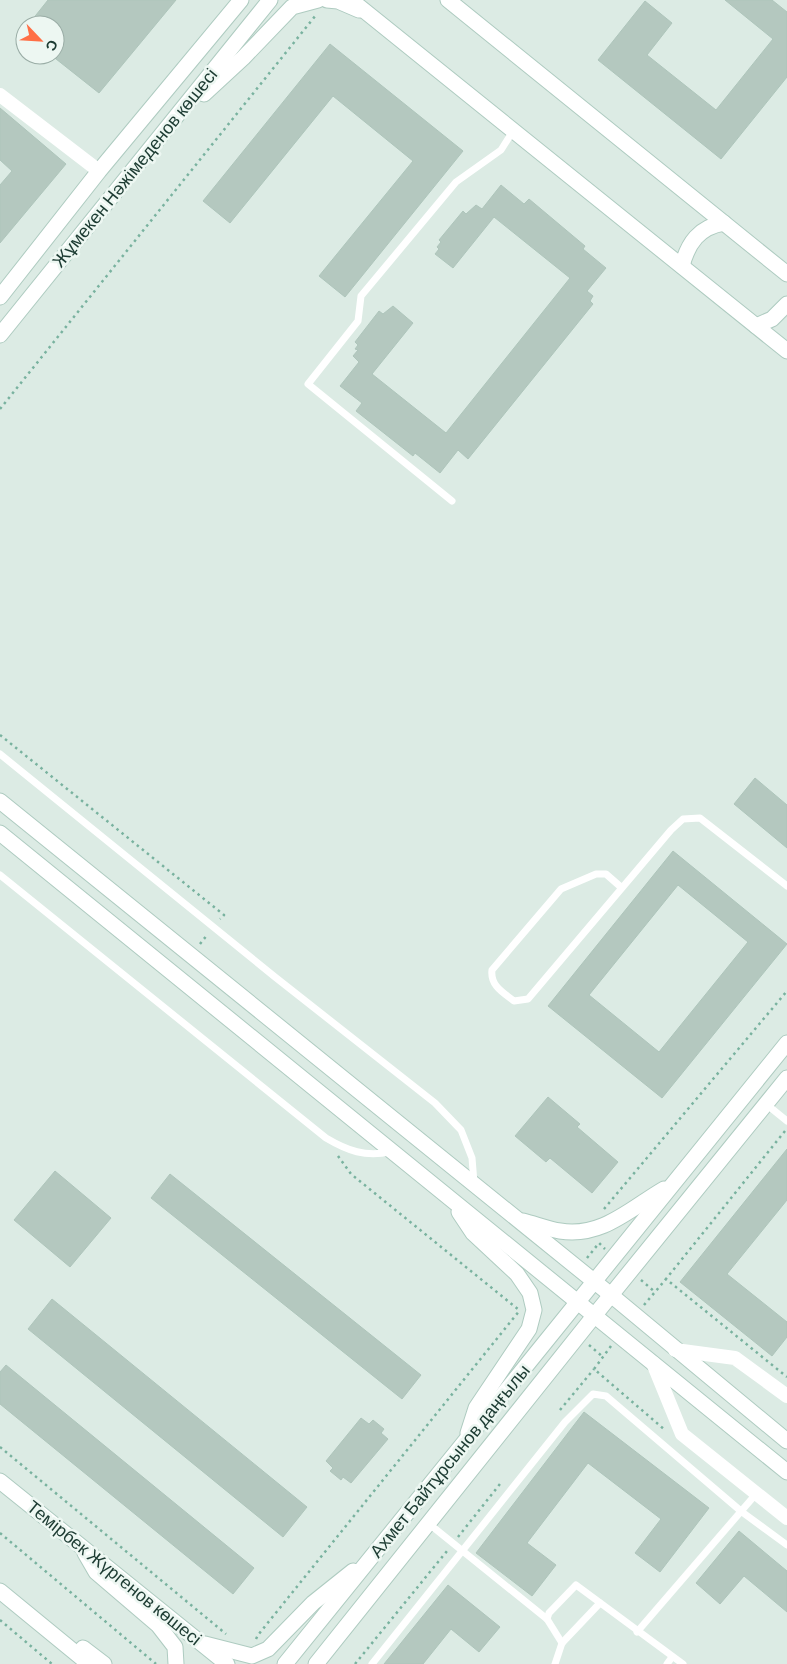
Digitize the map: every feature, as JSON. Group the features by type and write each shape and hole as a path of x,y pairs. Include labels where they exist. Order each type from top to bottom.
{"street":[{"name":"Жұмекен Нәжімеденов көшесі","path":"0,297 99,171 241,0"},
{"name":"Жұмекен Нәжімеденов көшесі","path":"0,335 270,0"},
{"path":"351,0 787,351"},
{"path":"448,0 787,274"},
{"path":"456,0 468,16"},
{"path":"187,104 219,80 292,7 309,1 321,4 338,1 367,13"},
{"path":"0,95 99,171"},
{"path":"682,266 691,242 702,230 710,225 724,223"},
{"path":"756,326 772,319 787,304"},
{"path":"0,801 611,1294 675,1350 787,1441"},
{"path":"0,833 787,1472"},
{"name":"Ахмет Байтұрсынов даңғылы","path":"285,1664 787,1043"},
{"name":"Ахмет Байтұрсынов даңғылы","path":"316,1664 577,1336 787,1078"},
{"path":"516,1219 561,1232 597,1237 649,1198 672,1184"},
{"path":"450,1198 473,1233 517,1274 530,1293 526,1310 529,1329 476,1408 465,1442"},
{"path":"675,1350 735,1358 787,1396"},
{"path":"653,1363 682,1434 787,1518"},
{"name":"Темірбек Жүргенов көшесі","path":"0,1481 227,1664"},
{"path":"79,1544 96,1572 158,1625 176,1647 176,1664"},
{"path":"202,1644 252,1656 268,1649 277,1642 313,1602 376,1553"},
{"path":"0,1591 89,1664"},
{"path":"18,1605 37,1611 104,1664"}],"lane":[{"path":"452,501 308,384 358,321 361,296 456,182 501,150 513,130"},
{"path":"0,754 435,1103 461,1130 472,1158 474,1185"},
{"path":"622,888 606,874 596,874 561,889 492,970 492,977 496,986 514,1001 528,999 683,818 700,818 787,886"},
{"path":"0,875 326,1138 348,1151 373,1155 392,1152"},
{"path":"766,1104 787,1121"},
{"path":"372,1664 565,1422 593,1394 606,1396 742,1512 787,1545"},
{"path":"637,1632 756,1494"},
{"path":"428,1523 546,1619 562,1642"},
{"path":"546,1619 549,1613 576,1585 637,1632 683,1664"},
{"path":"555,1664 562,1642 600,1603"},
{"path":"667,1664 672,1657"}],"path":[{"path":"0,409 321,4"},
{"path":"578,1268 597,1237 600,1213 787,991"},
{"path":"636,1316 787,1129"},
{"path":"252,1656 258,1635 526,1310 351,1174 326,1138"},
{"path":"597,1237 613,1257"},
{"path":"630,1271 655,1292"},
{"path":"666,1279 787,1377"},
{"path":"577,1336 603,1357"},
{"path":"557,1414 594,1369"},
{"path":"0,1447 230,1638"},
{"path":"355,1664 502,1482"},
{"path":"0,1534 156,1664"},
{"path":"0,1620 52,1664"}],"building":[{"path":"48,0 176,0 99,93 64,65 65,15 36,15"},
{"path":"725,0 772,0 787,12 787,77 721,159 598,60 645,1 672,23 647,55 716,110 773,39"},
{"path":"330,44 463,151 345,297 319,276 413,161 333,96 230,223 203,201"},
{"path":"0,108 66,164 0,243 0,185 12,171 0,160"},
{"path":"501,185 524,204 529,199 585,246 583,249 606,268 587,291 593,296 590,301 593,304 468,459 458,450 440,473 415,453 413,456 356,411 362,403 340,386 359,362 353,356 358,350 355,349 358,345 355,342 379,311 383,314 393,306 413,323 372,374 446,433 570,278 494,217 453,268 435,254 441,242 439,240 463,211 466,214 476,205 482,209"},
{"path":"755,778 787,805 787,848 734,804"},
{"path":"673,851 787,944 662,1098 548,1006","holes":["678,885 748,942 659,1052 589,995"]},
{"path":"548,1097 580,1124 577,1127 618,1162 592,1193 550,1158 546,1162 515,1136"},
{"path":"787,1149 787,1200 727,1274 787,1322 787,1337 772,1356 680,1282"},
{"path":"55,1171 111,1218 70,1267 14,1220"},
{"path":"170,1174 421,1375 402,1399 151,1198"},
{"path":"52,1299 307,1507 283,1537 28,1329"},
{"path":"6,1365 254,1568 233,1594 0,1404 0,1372"},
{"path":"584,1412 709,1508 660,1572 635,1553 661,1519 588,1463 527,1543 556,1565 532,1596 476,1553"},
{"path":"361,1418 369,1424 373,1420 384,1429 381,1433 388,1439 351,1483 343,1477 341,1480 330,1471 333,1468 326,1461"},
{"path":"739,1531 787,1571 787,1612 744,1576 720,1604 696,1583"},
{"path":"448,1585 500,1627 479,1652 451,1629 423,1664 384,1664"}]}
